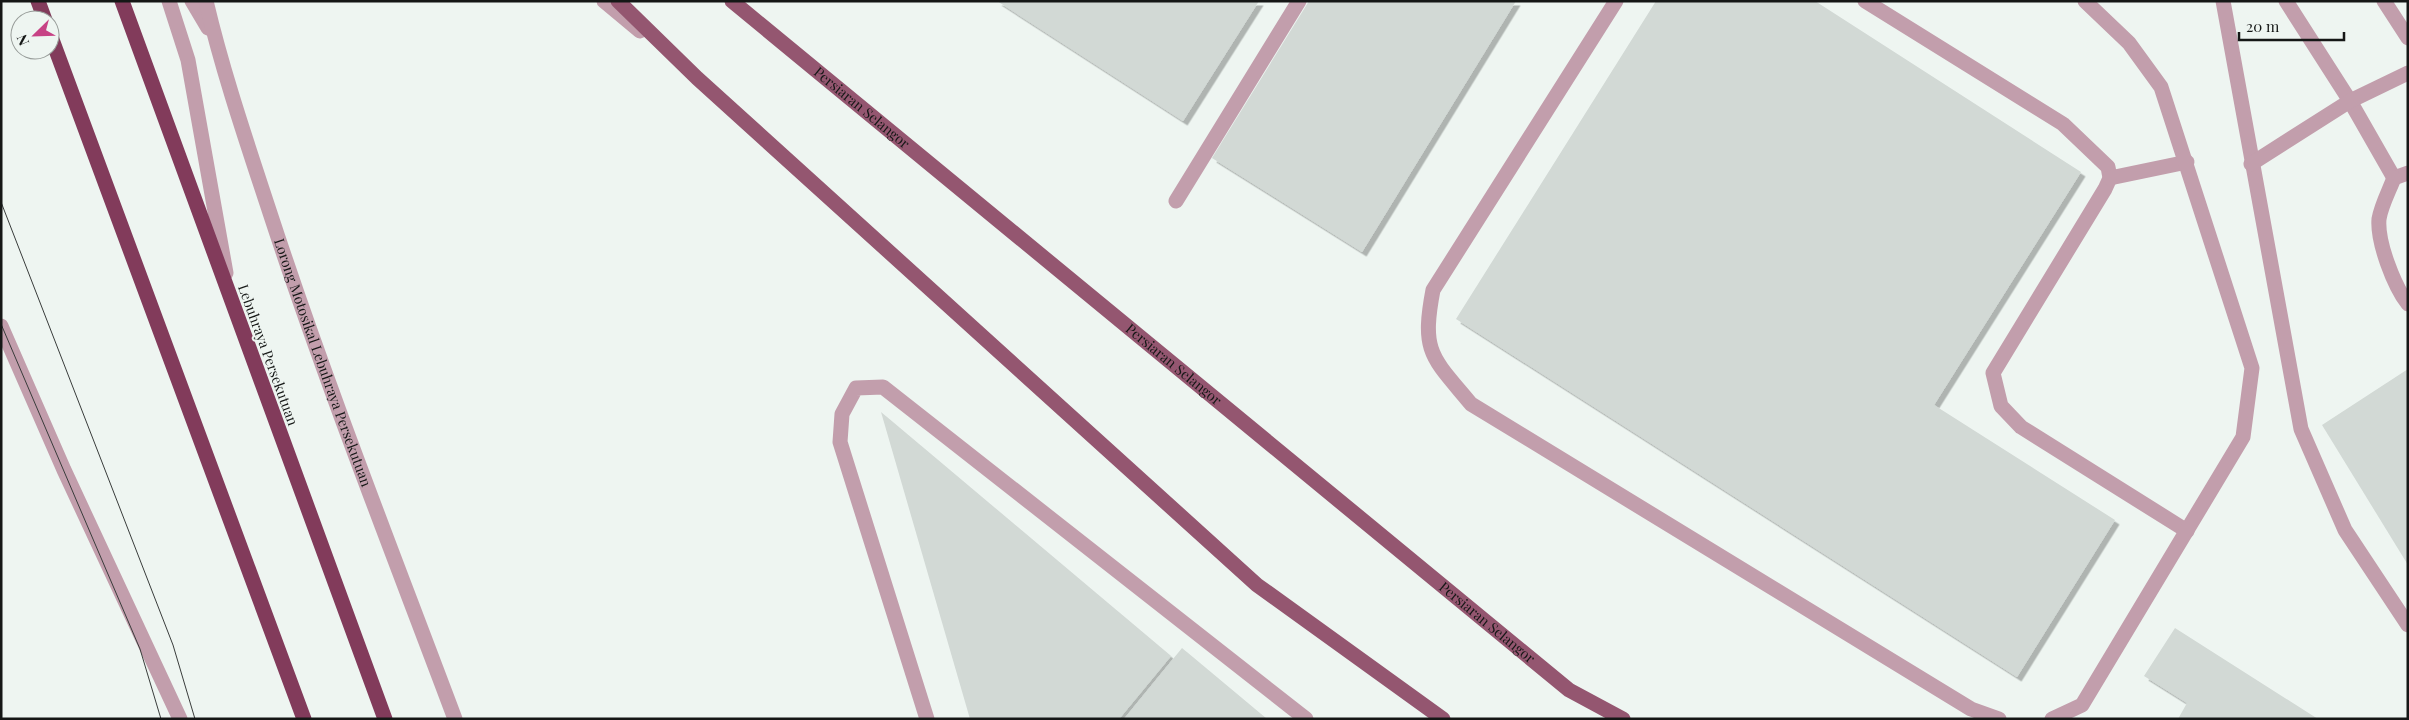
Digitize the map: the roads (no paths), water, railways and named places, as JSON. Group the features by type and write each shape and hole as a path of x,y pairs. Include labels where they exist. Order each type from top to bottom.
{"highway":[{"name":"Lebuhraya Persekutuan","path":"122,1 385,719"},
{"path":"60,60 304,719"}],"main road":[{"path":"618,1 697,78 1257,585 1443,719"},
{"name":"Persiaran Selangor","path":"732,1 1568,690 1623,719"}],"lane":[{"path":"169,1 188,60 232,305"},
{"path":"192,1 216,42"},
{"name":"Lorong Motosikal Lebuhraya Persekutuan","path":"206,1 216,42 310,334 455,719"},
{"path":"604,1 697,78"},
{"path":"1176,201 1299,1"},
{"path":"1616,1 1433,290 1427,322 1428,346 1439,366 1471,404 1971,709 1998,719"},
{"path":"1865,1 2063,124 2108,167 2110,178 2105,189 1993,373 2001,406 2021,427 2187,531"},
{"path":"2052,719 2082,705 2243,437 2252,368 2187,162 2161,87 2129,43 2085,1"},
{"path":"2223,1 2251,164 2302,429 2345,530 2408,625"},
{"path":"2286,1 2350,101 2401,175 2379,219 2386,259 2400,294 2408,304"},
{"path":"2384,1 2408,38"},
{"path":"2251,164 2350,101 2408,72"},
{"path":"2110,178 2187,162"},
{"path":"1,326 64,470 180,719"},
{"path":"927,719 840,442 842,414 856,388 883,387 1306,719"}],"tram line":[{"path":"1,202 173,645 195,719"},
{"path":"1,324 140,649 161,719"}]}
